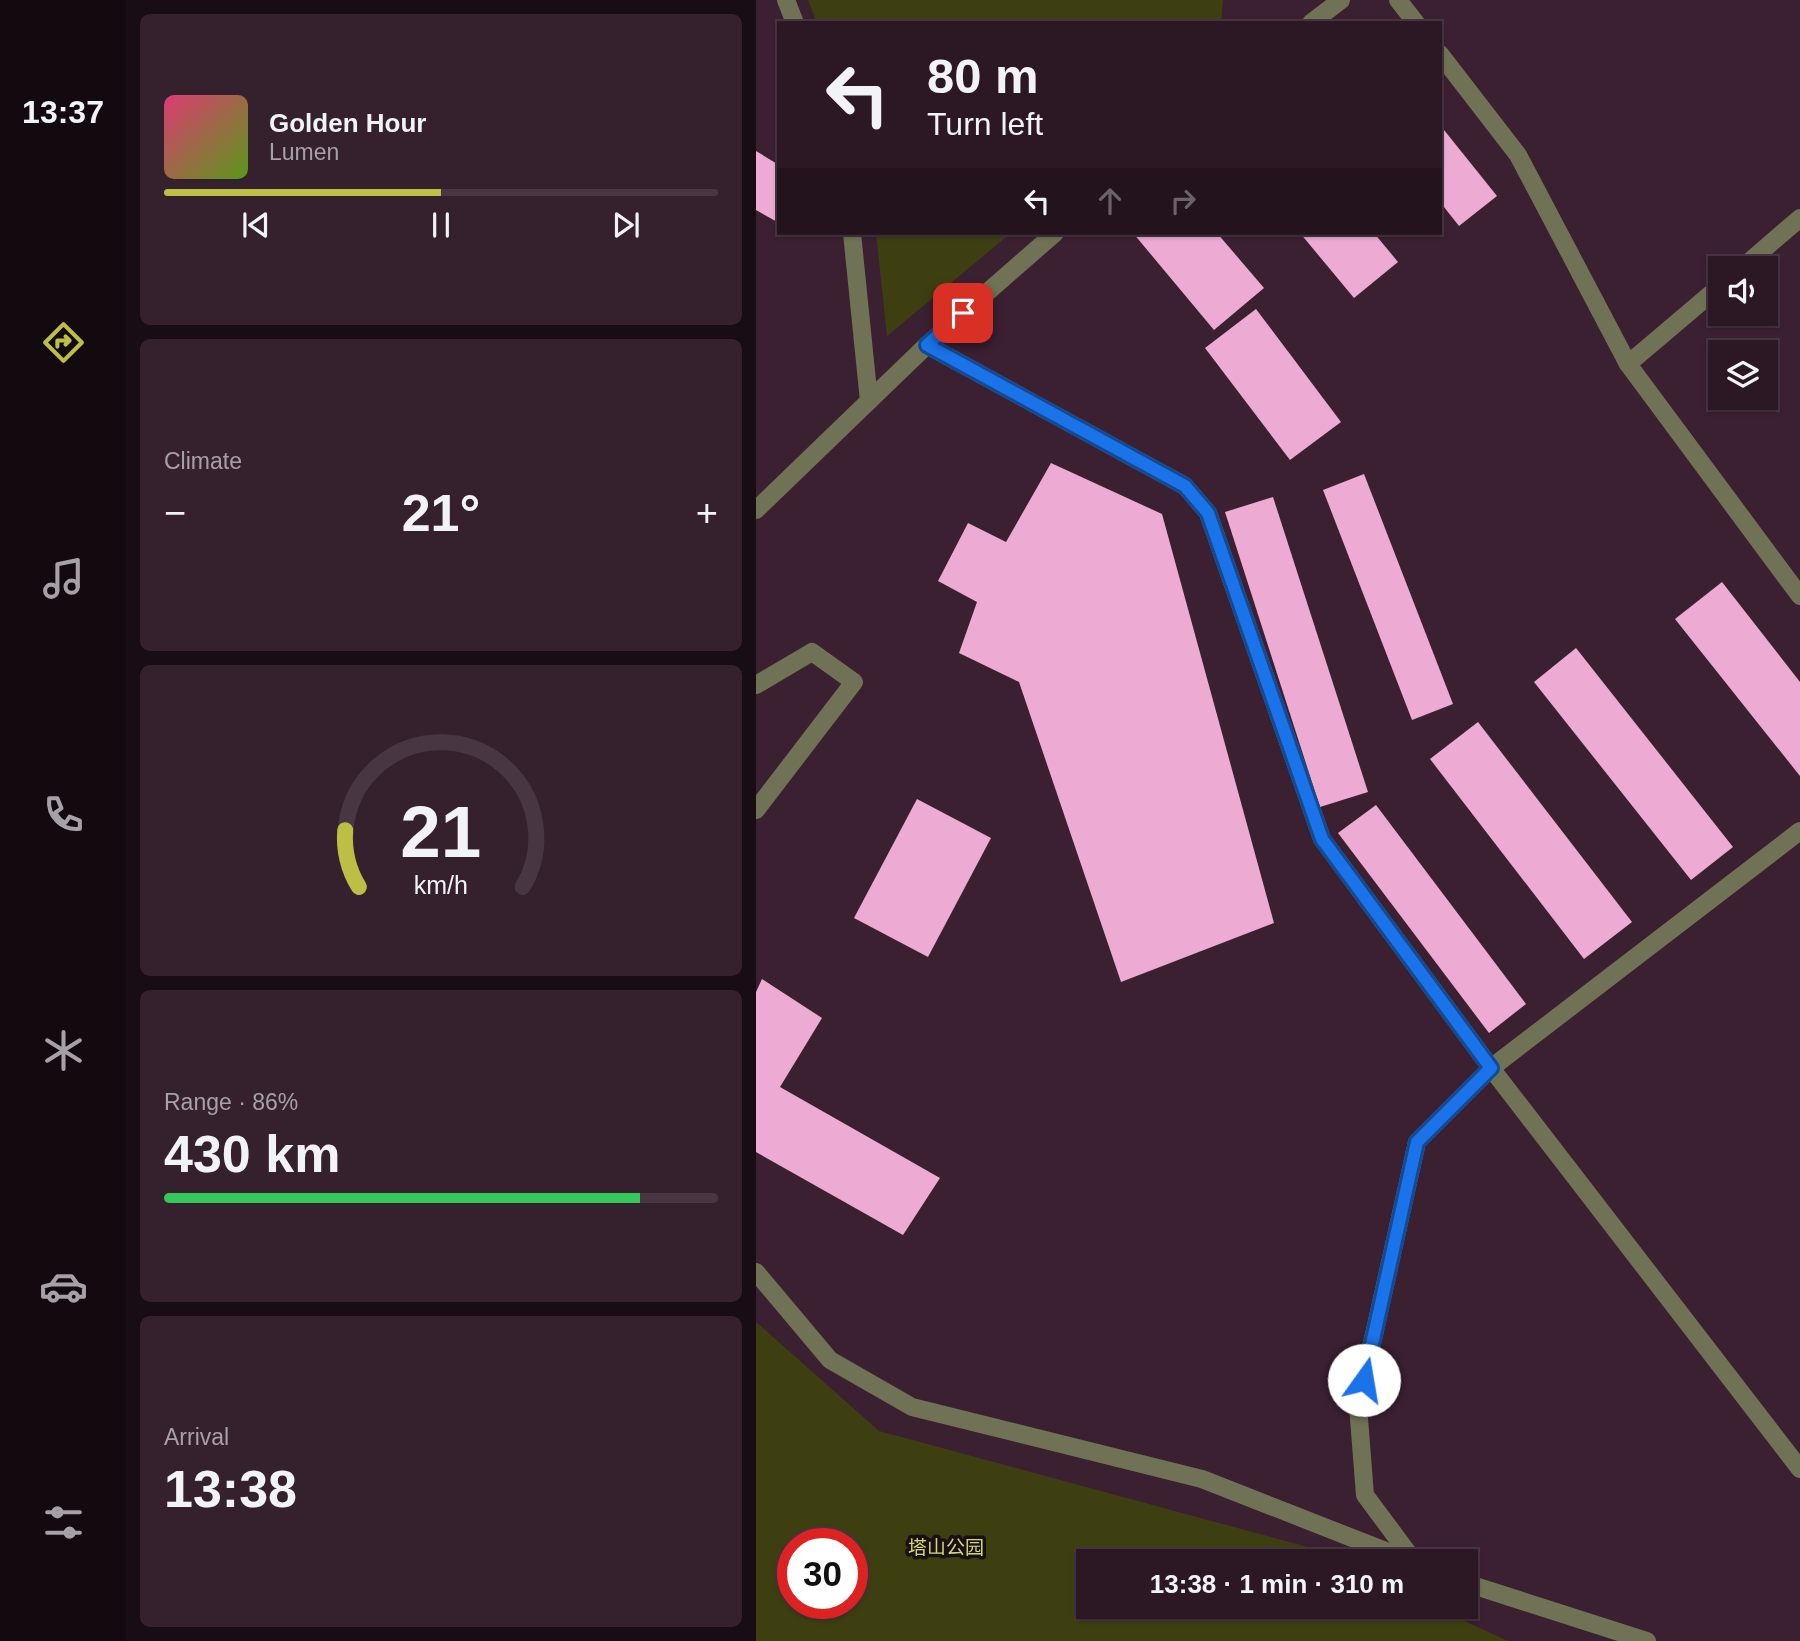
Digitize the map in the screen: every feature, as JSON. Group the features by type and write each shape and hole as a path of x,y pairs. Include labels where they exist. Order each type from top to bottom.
{"street":[{"path":"786,0 794,21"},
{"path":"1314,21 1341,0"},
{"path":"1398,0 1414,21"},
{"path":"1442,57 1518,155 1628,364 1800,596"},
{"path":"1756,256 1800,218"},
{"path":"852,235 869,401"},
{"path":"756,510 927,345 1053,235"},
{"path":"1628,364 1708,296"},
{"path":"927,345 1185,486 1208,513 1322,839 1491,1068 1800,1469"},
{"path":"756,685 812,652 854,682 756,810"},
{"path":"1403,1549 1364,1495 1358,1406 1417,1142 1491,1068 1800,831"},
{"path":"756,1272 830,1360 912,1407 1202,1479 1381,1549"},
{"path":"1478,1587 1647,1641"}],"green space":[{"path":"808,0 1223,0 1221,21 816,21"},
{"path":"876,235 1009,235 887,336"},
{"name":"塔山公园","path":"756,1322 879,1431 1311,1549 1076,1549 1076,1619 1460,1619 1508,1641 756,1641"}],"building":[{"path":"1442,127 1497,196 1459,226 1442,205"},
{"path":"756,151 777,164 777,222 756,210"},
{"path":"1135,235 1219,235 1264,288 1214,330"},
{"path":"1302,235 1376,235 1398,262 1354,298"},
{"path":"1256,309 1341,422 1290,460 1205,348"},
{"path":"1051,463 1162,514 1274,923 1121,982 1019,682 959,653 977,602 938,581 968,523 1006,542"},
{"path":"1364,474 1453,704 1412,720 1323,490"},
{"path":"1273,497 1368,792 1320,807 1225,512"},
{"path":"1722,582 1800,682 1800,776 1675,619"},
{"path":"1576,648 1733,847 1691,880 1534,682"},
{"path":"1478,722 1632,922 1584,959 1430,759"},
{"path":"917,799 991,838 928,957 854,918"},
{"path":"1376,805 1526,1004 1489,1033 1338,833"},
{"path":"762,979 822,1018 780,1087 940,1178 903,1235 756,1152 756,992"}],"route":[{"path":"963,313 927,345 1185,486 1208,513 1322,839 1491,1068 1417,1142 1364,1380"}]}
